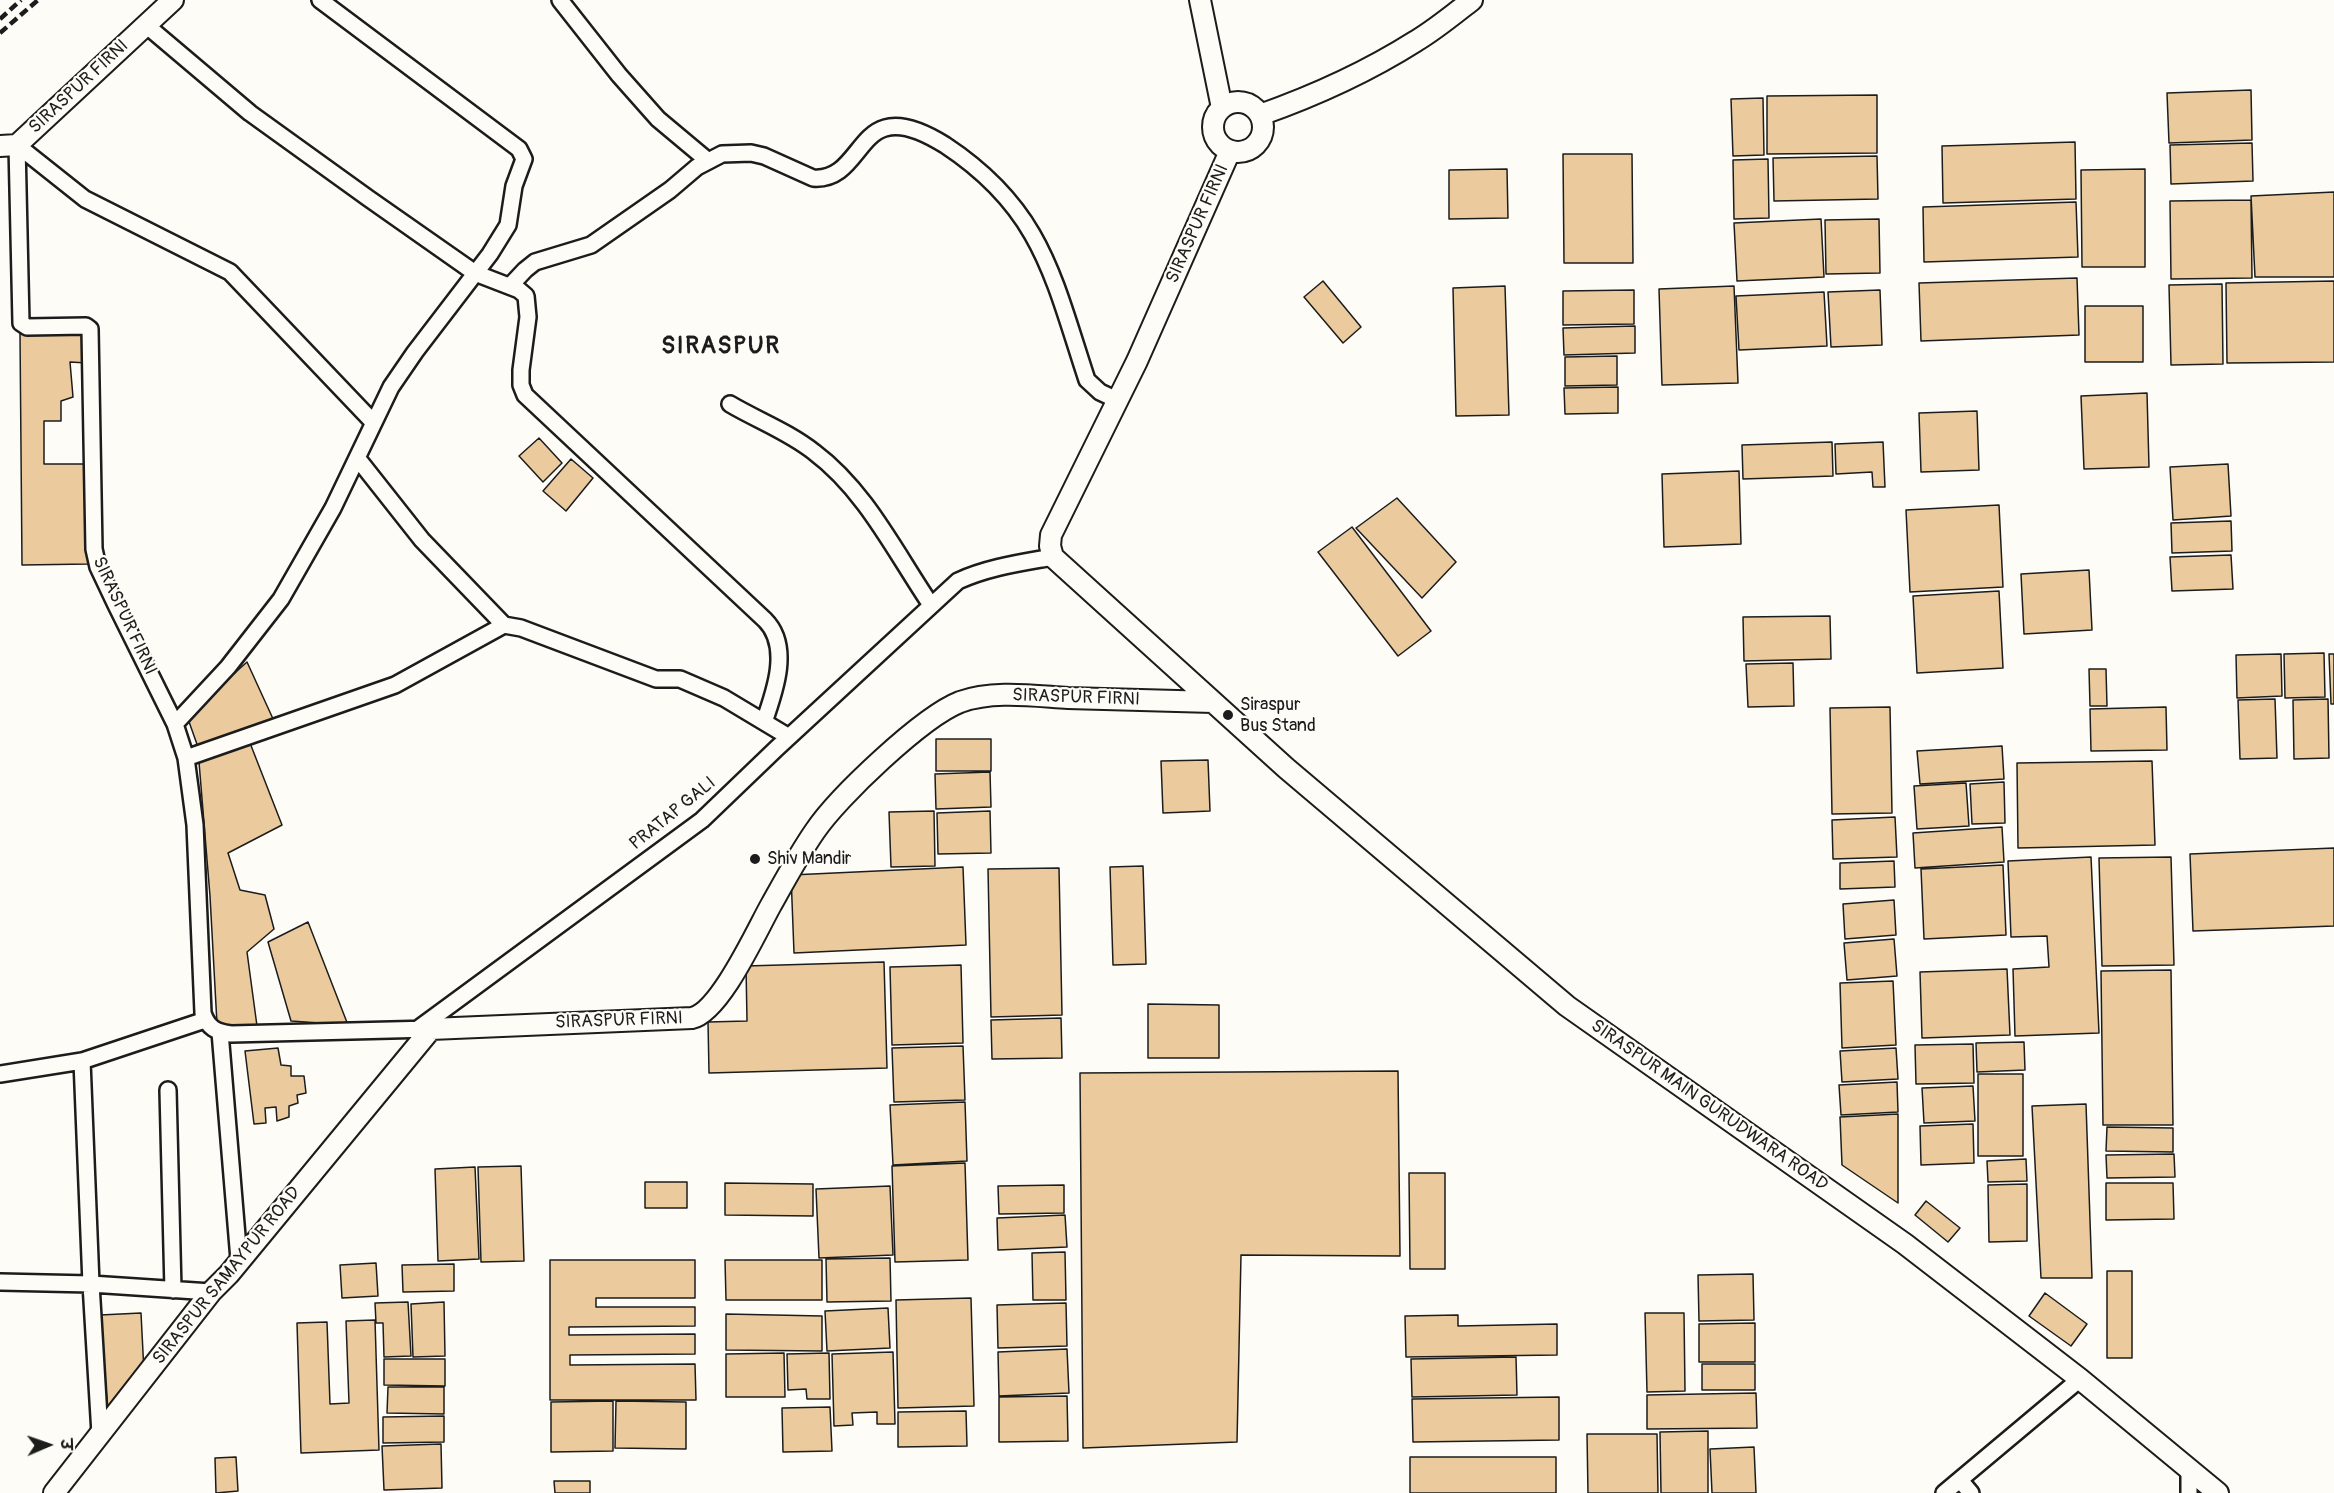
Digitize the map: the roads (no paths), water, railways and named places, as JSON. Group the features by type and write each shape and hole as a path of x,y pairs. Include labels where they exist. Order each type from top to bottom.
{"street":[{"name":"SIRASPUR FIRNI","path":"173,0 8,145 21,323 27,327 86,326 90,329 94,549 98,567 175,723 186,759 195,825 198,934 205,1020"},
{"path":"175,723 228,667 281,599 333,508 391,387 415,351 490,254 509,222 514,186 523,165 523,153 320,0"},
{"path":"560,0 619,75 658,119 707,160"},
{"path":"1200,0 1222,108"},
{"path":"1260,115 1333,86 1416,42 1472,0"},
{"path":"146,25 250,113 475,273 519,290 526,296 528,317 521,370 521,385 525,395 632,498 765,620 776,633 779,665 773,698 764,722"},
{"path":"1230,103 1247,104 1255,108 1260,115 1263,125 1262,135 1249,150 1230,151 1216,140 1214,132 1216,115 1222,108 1230,103"},
{"path":"510,286 536,262 591,245 670,190 707,160 722,154 751,153 764,156 813,177 821,178 838,172 876,132 886,127 911,129 933,137 978,170 1002,191 1019,213 1050,268 1087,380 1100,392 1117,400"},
{"path":"8,145 85,199 230,272 373,422"},
{"name":"SIRASPUR FIRNI","path":"1053,557 1050,546 1051,535 1137,361 1230,151"},
{"path":"730,404 800,442 834,470 876,519 931,605"},
{"path":"357,459 422,540 504,625 521,628 656,679 680,679 724,698 789,737"},
{"path":"1053,557 1213,702"},
{"name":"PRATAP GALI","path":"425,1028 702,820 958,581 978,572 1053,557"},
{"path":"186,759 395,685 504,625"},
{"name":"SIRASPUR FIRNI","path":"220,1032 231,1034 692,1018 701,1015 723,990 743,959 771,904 816,829 855,786 916,730 960,702 999,696 1213,702"},
{"name":"SIRASPUR MAIN GURUDWARA ROAD","path":"1213,702 1286,768 1568,1006 1905,1244 2080,1380 2218,1493"},
{"path":"0,1074 82,1061 205,1020 211,1028 220,1032 239,1260"},
{"name":"SIRASPUR SAMAYPUR ROAD","path":"54,1493 211,1292 404,1061 425,1028"},
{"path":"82,1061 100,1434"},
{"path":"168,1090 173,1290"},
{"path":"0,1282 91,1284 211,1292"},
{"path":"1944,1493 2080,1380"},
{"path":"2189,1468 2189,1493"},
{"path":"1960,1480 1971,1493"}],"railway":[{"path":"0,19 21,0"},
{"path":"0,33 38,0"}],"place":[{"name":"Siraspur Bus Stand","path":"1228,715"},
{"name":"Shiv Mandir","path":"755,859"}],"district":[{"name":"SIRASPUR","path":"721,347"}]}
